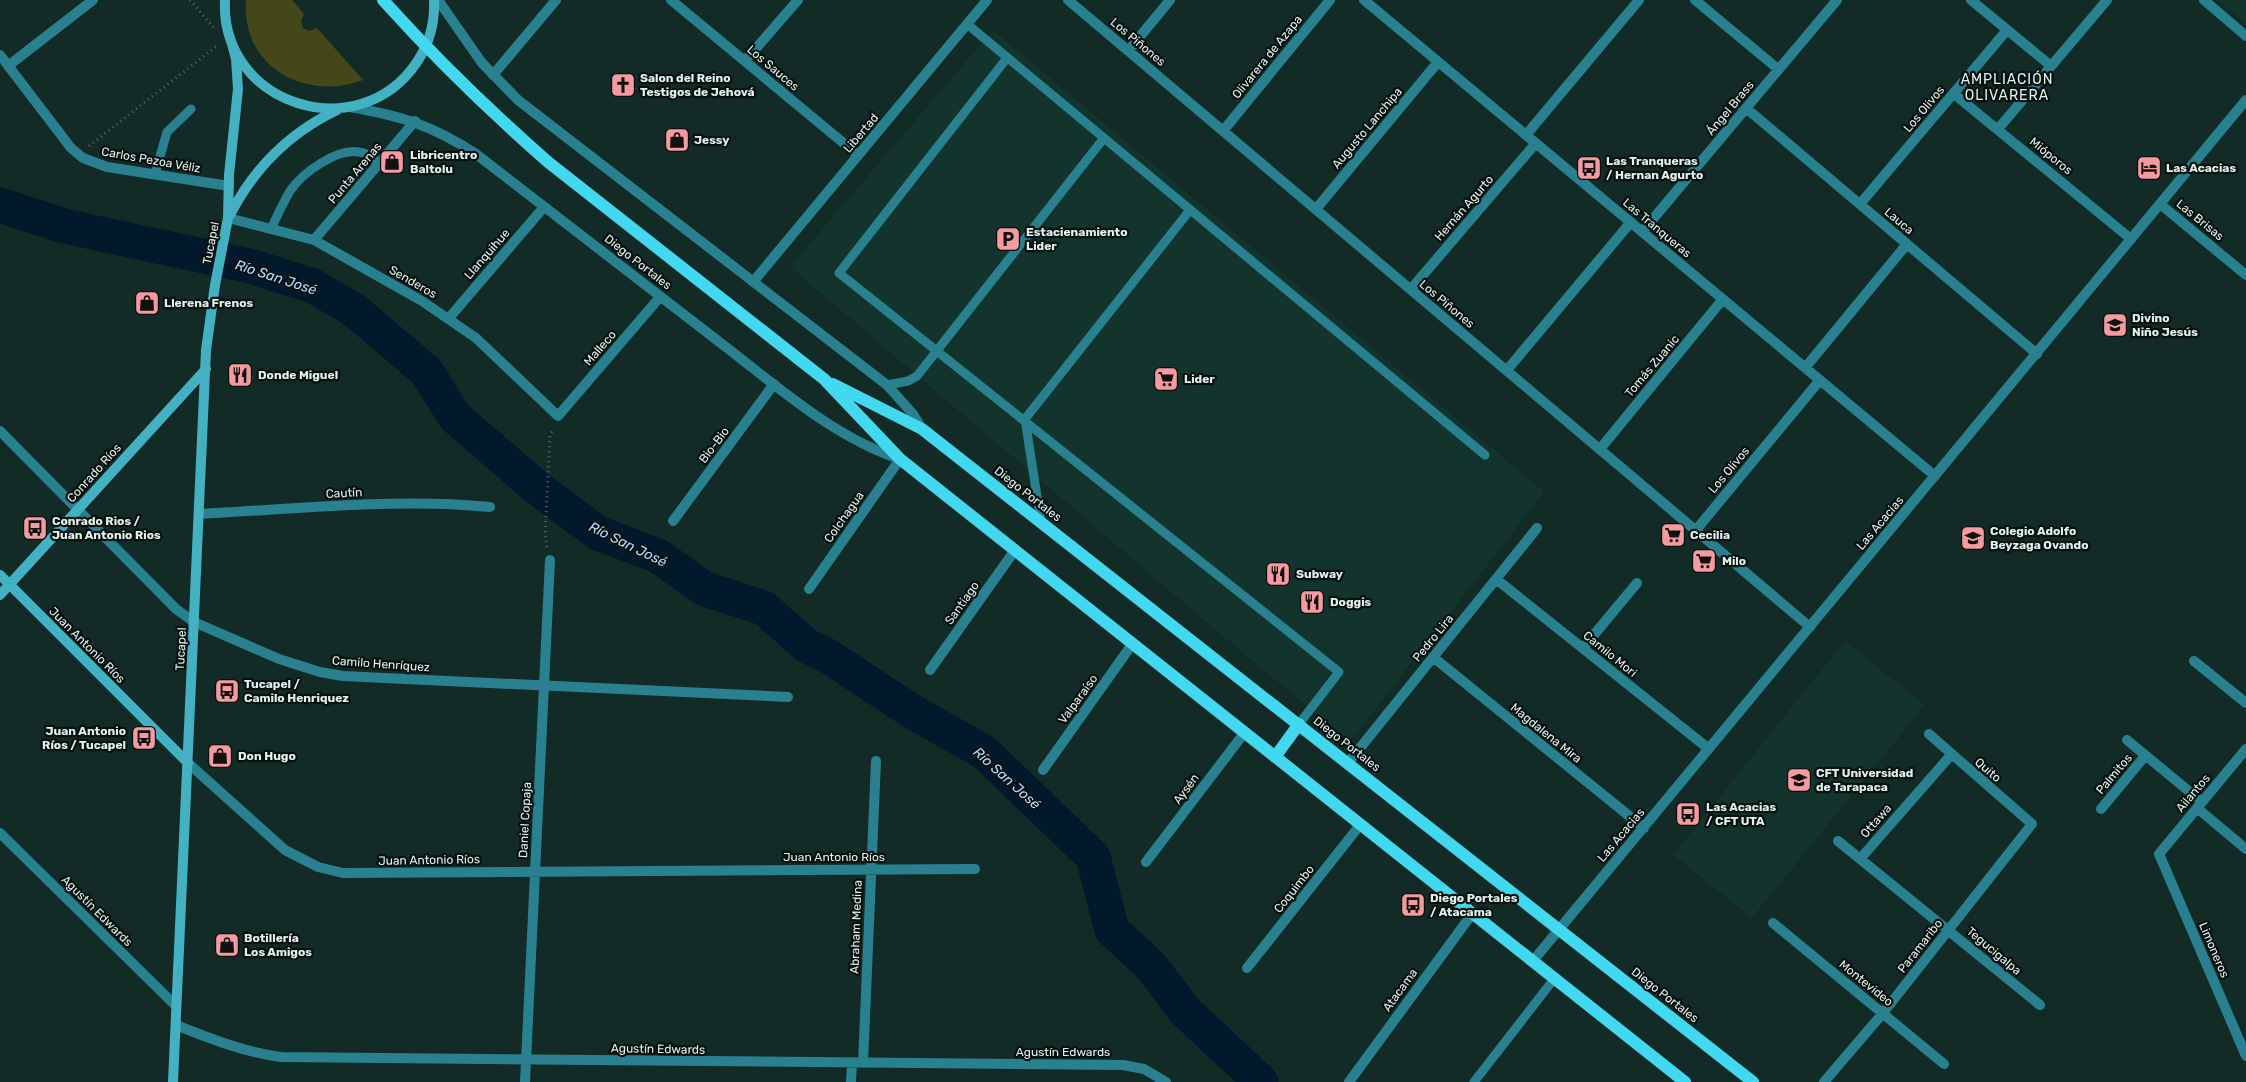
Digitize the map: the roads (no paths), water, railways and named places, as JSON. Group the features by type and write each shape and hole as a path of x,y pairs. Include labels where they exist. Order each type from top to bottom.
{"main road":[{"name":"Tucapel","path":"173,1082 208,331 228,218 238,89 236,58 228,42 225,0"},
{"name":"Diego Portales","path":"383,0 467,87 548,162 824,379 900,459 1685,1082"},
{"name":"Tucapel","path":"228,218 252,178 283,144 321,118 382,95 400,82 420,57 429,37 434,15 434,0"},
{"path":"228,42 258,81 283,98 312,108 346,108"},
{"name":"Conrado Ríos","path":"0,595 206,368"},
{"name":"Diego Portales","path":"824,379 922,429 1753,1082"},
{"name":"Juan Antonio Ríos","path":"0,575 188,763"},
{"path":"1275,757 1299,724"}],"street":[{"path":"8,66 93,0"},
{"name":"Diego Portales","path":"438,0 469,47 518,100 887,385 913,414 922,429"},
{"path":"493,75 556,0"},
{"name":"Los Sauces","path":"671,0 858,156"},
{"path":"745,61 798,0"},
{"name":"Libertad","path":"753,282 987,0"},
{"name":"Los Piñones","path":"1068,0 1810,627"},
{"path":"1128,51 1170,0"},
{"name":"Olivarera de Azapa","path":"1223,130 1330,0"},
{"name":"Las Tranqueras","path":"1364,0 1935,476"},
{"path":"1526,135 1639,0"},
{"path":"1695,0 1778,69"},
{"name":"Ángel Brass","path":"1642,232 1837,0"},
{"path":"1971,0 2051,66"},
{"path":"1998,129 2106,0"},
{"path":"2204,0 2246,36"},
{"name":"Los Olivos","path":"1860,204 2007,30"},
{"name":"Carlos Pezoa Véliz","path":"0,55 77,154 91,162 107,166 229,186"},
{"name":"Augusto Lanchipa","path":"1316,209 1438,62"},
{"name":"Mióporos","path":"1954,94 2132,239"},
{"name":"Las Acacias","path":"1532,962 2246,100"},
{"name":"Diego Portales","path":"346,108 415,121 441,132 460,143 835,429 855,441 900,459"},
{"name":"Lauca","path":"1746,108 2036,354"},
{"name":"Punta Arenas","path":"314,240 415,121"},
{"name":"Hernán Agurto","path":"1411,289 1536,144"},
{"name":"Las Brisas","path":"2160,204 2246,274"},
{"name":"Llanquihue","path":"449,318 544,207"},
{"name":"Senderos","path":"228,218 314,240 449,318 476,338 558,416"},
{"path":"1507,370 1631,222"},
{"path":"1805,368 1908,244"},
{"name":"Malleco","path":"558,416 660,297"},
{"name":"Tomás Zuanic","path":"1600,449 1723,300"},
{"name":"Los Olivos","path":"1696,530 1820,380"},
{"name":"Bio-Bio","path":"673,521 774,384"},
{"name":"Camilo Henríquez","path":"0,431 167,601 194,622 279,659 320,672 343,676 788,697"},
{"name":"Colchagua","path":"808,589 900,459"},
{"name":"Cautín","path":"199,514 396,503 451,503 490,507"},
{"name":"Pedro Lira","path":"1348,763 1537,528"},
{"name":"Santiago","path":"930,670 1015,550"},
{"name":"Daniel Copaja","path":"525,1082 550,560"},
{"name":"Camilo Mori","path":"1496,579 1709,749"},
{"path":"1583,648 1637,583"},
{"name":"Valparaíso","path":"1043,770 1133,644"},
{"name":"Magdalena Mira","path":"1433,657 1644,828"},
{"path":"2194,661 2246,703"},
{"name":"Aysén","path":"1146,862 1245,732"},
{"name":"Quito","path":"1928,734 2032,824"},
{"name":"Palmitos","path":"2127,740 2246,849"},
{"name":"Ailantos","path":"2159,854 2246,749"},
{"name":"Ottawa","path":"1860,859 1951,755"},
{"name":"Palmitos","path":"2102,808 2145,756"},
{"name":"Abraham Medina","path":"851,1082 857,1063 871,870 876,761"},
{"name":"Juan Antonio Ríos","path":"188,763 285,850 329,871 358,874 535,871 975,869"},
{"name":"Paramaribo","path":"1824,1082 1883,1013 2032,824"},
{"name":"Coquimbo","path":"1247,968 1360,825"},
{"name":"Agustín Edwards","path":"0,833 176,1006"},
{"name":"Tegucigalpa","path":"1838,841 2040,1005"},
{"name":"Limoneros","path":"2159,854 2246,1056"},
{"name":"Atacama","path":"1349,1082 1472,914"},
{"name":"Montevideo","path":"1773,923 1944,1064"},
{"name":"Agustín Edwards","path":"176,1026 228,1046 281,1057 1124,1065 1144,1069 1166,1082"}],"lane":[{"path":"967,24 1484,455"},
{"path":"1008,58 840,273 1025,419 1339,672 1299,724"},
{"path":"155,174 167,132 191,109"},
{"path":"887,385 908,381 917,376 1104,138"},
{"path":"271,229 291,190 300,180 322,163 336,156 357,151 366,154 379,164"},
{"path":"1041,522 1025,419 1190,210"},
{"path":"1474,1082 1554,979"}],"waterway":[{"name":"Río San José","path":"0,205 64,226 250,266 313,286 354,310 426,371 455,417 535,486 598,533 658,556 705,589 764,608 807,646 828,656 913,712 984,752 1093,857 1112,930 1150,965 1185,1011 1261,1082"}],"place":[{"name":"Salon del Reino Testigos de Jehová","path":"623,85"},
{"name":"Jessy","path":"677,140"},
{"name":"Libricentro Baltolu","path":"392,162"},
{"name":"Las Tranqueras / Hernan Agurto","path":"1589,168"},
{"name":"Las Acacias","path":"2149,168"},
{"name":"Estacienamiento Lider","path":"1008,239"},
{"name":"Llerena Frenos","path":"147,303"},
{"name":"Divino Niño Jesús","path":"2115,325"},
{"name":"Donde Miguel","path":"240,375"},
{"name":"Lider","path":"1166,379"},
{"name":"Conrado Rios / Juan Antonio Rios","path":"35,528"},
{"name":"Cecilia","path":"1673,535"},
{"name":"Colegio Adolfo Beyzaga Ovando","path":"1973,538"},
{"name":"Milo","path":"1704,561"},
{"name":"Subway","path":"1278,574"},
{"name":"Doggis","path":"1312,602"},
{"name":"Tucapel / Camilo Henriquez","path":"227,691"},
{"name":"Juan Antonio Ríos / Tucapel","path":"144,738"},
{"name":"Don Hugo","path":"220,756"},
{"name":"CFT Universidad de Tarapaca","path":"1799,780"},
{"name":"Las Acacias / CFT UTA","path":"1688,814"},
{"name":"Diego Portales / Atacama","path":"1413,905"},
{"name":"Botillería Los Amigos","path":"227,945"}],"district":[{"name":"AMPLIACIÓN OLIVARERA","path":"2007,88"}]}
